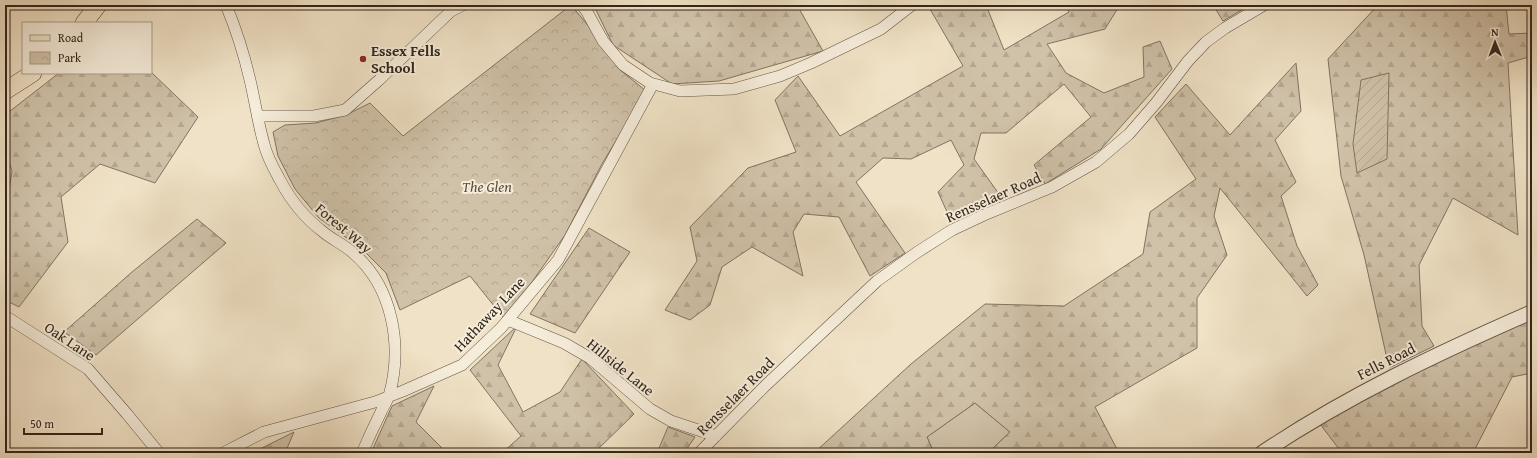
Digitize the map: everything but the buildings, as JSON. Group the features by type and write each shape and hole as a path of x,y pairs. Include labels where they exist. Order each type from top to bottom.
{"main road":[{"path":"85,22 98,5"},
{"path":"5,91 31,74"}],"street":[{"name":"Forest Way","path":"226,5 238,34 250,78 264,146 281,182 298,208 321,230 351,251 369,269 384,296 394,330 393,374 388,397 362,453"},
{"path":"258,116 314,116 345,110 379,80 451,11 463,5"},
{"path":"582,5 602,41 623,65 653,84 680,91 734,89 780,76 811,63 881,29 912,5"},
{"name":"Rensselaer Road","path":"699,453 766,384 877,281 916,253 952,230 984,214 1052,187 1096,162 1129,134 1156,103 1188,61 1206,42 1264,5"},
{"name":"Hathaway Lane","path":"223,453 264,432 388,397 462,365 508,320 558,260 653,84"},
{"name":"Fells Road","path":"1262,453 1294,431 1382,381 1468,340 1532,312"},
{"name":"Oak Lane","path":"5,316 88,369 159,453"},
{"name":"Hillside Lane","path":"508,320 564,343 590,358 650,409 671,421 716,436"}],"green space":[{"name":"The Glen","path":"571,5 619,69 646,91 602,164 565,235 532,282 503,317 470,276 400,310 386,273 362,249 319,218 295,189 278,156 273,132 285,125 316,123 346,115 370,103 403,136"},
{"path":"601,5 797,5 823,51 719,81 672,84 613,45 596,10"},
{"path":"936,5 986,5 1004,50 1069,12 1065,5 1117,5 1118,8 1105,29 1047,44 1066,73 1104,93 1144,77 1143,47 1160,41 1172,69 1101,149 1045,184 1034,165 1091,117 1064,84 1006,133 981,133 974,159 1004,201 953,225 938,192 964,165 951,140 911,159 883,158 856,182 905,253 870,276 839,217 804,214 793,232 803,276 752,247 722,267 710,305 690,320 665,310 697,261 690,227 748,168 796,152 775,100 798,76 840,136 963,66 930,9"},
{"path":"1213,5 1250,5 1223,21"},
{"path":"1378,5 1506,5 1509,34 1532,33 1532,56 1508,63 1518,235 1453,198 1419,265 1422,326 1434,346 1389,368 1364,255 1341,176 1328,59"},
{"path":"1296,63 1301,111 1275,140 1296,182 1281,196 1297,246 1318,285 1307,296 1220,188 1214,216 1227,255 1197,298 1197,348 1095,407 1119,453 988,453 1010,432 975,403 927,437 934,453 814,453 911,364 985,304 1064,306 1143,254 1150,212 1196,179 1155,117 1186,84 1230,135"},
{"path":"152,73 198,117 155,183 100,164 61,197 68,242 19,307 5,300 5,217 12,171 5,150 5,115 58,74"},
{"path":"1389,73 1387,159 1357,173 1353,144 1361,80"},
{"path":"197,219 226,243 96,355 64,332 132,272"},
{"path":"589,228 630,252 575,333 530,314"},
{"path":"1532,317 1532,373 1512,377 1473,453 1342,453 1317,420"},
{"path":"517,326 498,365 523,412 560,392 582,359 634,414 594,453 502,453 521,436 470,370"},
{"path":"434,386 416,422 447,453 371,453 392,406"},
{"path":"975,403 1010,432 988,453 934,453 927,437"},
{"path":"668,427 695,437 684,453 657,453"},
{"path":"294,432 285,453 252,453"}],"place":[{"name":"Essex Fells School","path":"363,59"}]}
